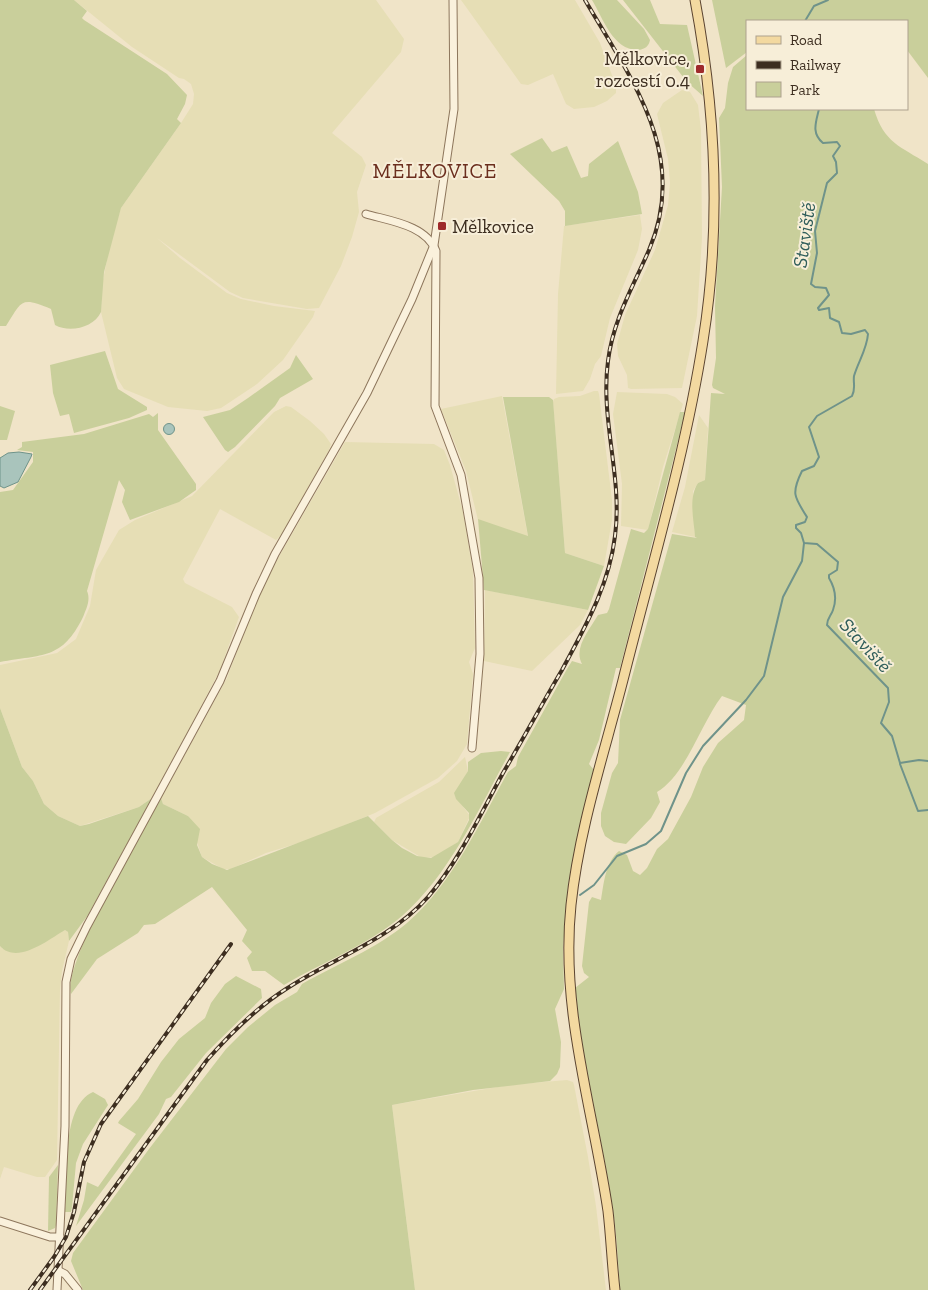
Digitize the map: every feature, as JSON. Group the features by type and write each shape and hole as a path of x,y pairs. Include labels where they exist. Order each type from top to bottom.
{"main road":[{"path":"615,1290 608,1212 581,1075 571,1009 568,968 569,928 581,845 684,438 704,338 714,229 714,153 703,44 695,0"}],"street":[{"path":"57,1290 65,1126 65,993 71,959 220,681 256,594 275,554 367,393 412,299 434,245 454,108 453,0"},
{"path":"366,214 418,230 434,245 436,251 435,406 461,475 479,578 480,654 472,748"},
{"path":"0,1221 50,1237 60,1237"},
{"path":"59,1271 65,1274 78,1290"}],"shaded area":[{"path":"74,0 376,0 404,39 401,52 332,133 362,157 366,165 357,192 359,212 352,237 341,266 319,308 307,309 243,298 230,292 157,238 180,258 227,293 241,299 274,306 315,311 313,317 283,360 257,384 221,408 207,411 168,407 124,389 117,378 101,312 102,285 111,240 121,208 181,123 193,104 194,94 191,84 132,47"},
{"path":"461,0 575,0 600,43 616,86 616,93 607,101 594,107 574,109 566,104 553,74 528,85 521,84"},
{"path":"682,90 690,92 698,105 701,130 702,238 697,316 682,388 631,389 628,388 627,375 618,356 617,344 625,315 655,250 668,205 670,183 668,159 657,114 663,103"},
{"path":"640,215 642,229 638,250 610,318 601,356 595,364 590,379 583,391 556,394 558,294 564,226"},
{"path":"598,391 599,394 612,500 612,520 604,566 565,553 553,402 554,399 559,397 580,396"},
{"path":"617,392 667,394 675,397 683,404 663,467 648,530 621,526 622,484 613,414"},
{"path":"502,396 528,537 478,520 466,471 441,409"},
{"path":"286,406 291,407 310,421 324,434 331,444 282,534 276,540 220,509 183,579 185,583 232,607 239,617 220,670 164,777 152,798 139,807 80,826 58,816 44,804 33,781 22,767 0,708 0,665 57,653 76,639 90,606 96,570 119,530 135,520 192,496 274,412"},
{"path":"699,415 708,428 705,480 698,483 693,491 695,537 672,532 685,487"},
{"path":"345,442 434,444 444,450 463,512 473,572 475,648 469,662 473,674 467,744 457,761 438,778 375,813 305,841 266,853 231,869 223,869 202,857 188,816 163,804 161,798 227,678 256,601 273,567"},
{"path":"485,590 588,610 580,625 532,671 484,661"},
{"path":"465,757 468,771 455,796 470,816 458,842 435,857 422,858 392,840 374,822 376,818 439,782"},
{"path":"65,930 68,932 69,941 60,990 57,1160 45,1177 37,1177 4,1167 0,1179 0,946 3,949"},
{"path":"567,1080 573,1082 574,1085 588,1157 606,1290 415,1290 392,1105 509,1085"}],"green space":[{"path":"0,0 74,0 87,11 82,18 84,20 167,74 187,95 185,104 177,119 181,123 121,208 104,272 101,312 93,322 81,328 67,329 55,325 51,309 27,302 19,306 6,326 0,326"},
{"path":"592,0 617,0 644,29 650,40 648,46 639,50 630,49 622,45 610,32"},
{"path":"623,0 650,0 660,24 687,25 703,96 687,82"},
{"path":"712,0 928,0 928,78 908,51 908,20 746,20 746,53 726,68"},
{"path":"746,56 746,110 874,110 888,137 901,148 928,164 928,1290 620,1290 613,1210 587,1072 575,988 589,977 584,973 582,966 589,902 592,897 601,900 608,867 614,856 619,851 627,855 633,871 640,875 647,868 657,849 668,839 691,797 703,767 718,743 744,720 746,705 722,696 714,707 685,761 667,784 657,792 660,802 651,818 626,844 614,842 605,836 601,826 601,813 612,773 618,763 620,720 672,534 697,538 695,537 692,502 698,483 705,480 711,393 725,394 713,388 712,385 716,358 715,306 722,187 719,118 725,108 728,83 733,67"},
{"path":"542,138 552,152 567,146 581,178 588,176 589,164 618,141 638,192 642,214 565,226 565,211 559,201 510,154"},
{"path":"105,351 118,389 147,407 147,410 129,418 74,433 69,414 60,416 53,393 50,365"},
{"path":"296,355 313,379 280,398 275,406 235,447 228,452 225,450 203,417 230,410 248,398 290,368"},
{"path":"503,397 549,397 553,400 565,553 604,566 588,610 484,590 478,519 528,536"},
{"path":"0,406 15,411 7,440 0,440"},
{"path":"680,412 685,412 620,668 616,668 599,740 589,764 594,770 568,886 563,948 564,989 555,1009 561,1042 560,1067 557,1074 550,1081 473,1090 392,1105 415,1290 83,1290 71,1261 73,1253 149,1149 226,1049 248,1027 275,1005 297,992 302,984 382,941 407,923 438,890 452,871 508,772 516,766 518,757 572,661 582,664 580,658 581,645 598,615 607,613 609,609 631,529 644,533 648,529"},
{"path":"158,413 158,430 196,484 196,490 179,502 130,520 122,502 125,490 119,480 87,591 88,604 75,631 67,641 50,653 0,662 0,492 13,490 33,462 33,452 17,450 22,447 22,442 84,434 149,414 153,417"},
{"path":"0,708 22,767 33,781 44,804 58,816 80,826 139,807 152,798 88,915 69,941 68,932 65,930 32,949 15,953 7,951 0,946"},
{"path":"510,752 450,860 419,899 402,916 360,945 284,985 265,971 252,971 247,958 252,952 242,941 247,930 212,887 155,924 144,925 138,933 97,959 71,994 72,978 79,954 91,927 161,798 163,804 188,816 200,829 197,845 202,857 212,864 227,870 368,816 402,848 417,856 431,858 458,842 469,820 469,813 456,799 454,793 468,771 468,762 481,753"},
{"path":"236,976 261,989 262,998 206,1053 171,1097 166,1099 159,1114 76,1226 87,1182 98,1187 136,1134 118,1123 119,1121 138,1099 161,1062 179,1039 205,1018 211,1003 225,984"},
{"path":"93,1092 105,1099 108,1105 83,1144 76,1163 71,1212 65,1212 66,1164 70,1128 75,1112 82,1100"},
{"path":"58,1165 56,1225 55,1228 48,1231 49,1177"}],"water":[{"path":"169,423 175,429 169,435 163,429"},
{"path":"8,453 32,454 18,482 4,488 0,486 0,458"}],"waterway":[{"name":"Staviště","path":"806,20 814,6 828,0"},
{"name":"Staviště","path":"819,110 815,127 819,139 823,143 837,142 840,146 833,156 836,162 837,173 827,183 815,231 817,253 811,284 815,287 826,288 829,295 818,308 819,310 829,308 830,318 839,322 842,333 851,334 865,330 868,334 866,345 854,376 852,396 817,416 809,427 819,457 814,466 802,471 796,485 797,499 807,517 805,522 796,525 796,528 801,533 804,543 817,544 838,562 837,570 829,575 835,598 827,625 888,688 889,702 881,723 892,736 900,763 919,760 928,761"},
{"path":"580,895 594,885 617,856 646,844 661,831 686,773 703,746 746,700 764,676 783,597 802,561 804,543"},
{"path":"900,764 918,811 928,810"}],"railway":[{"path":"40,1290 207,1060 235,1031 275,996 379,937 413,912 428,897 450,868 468,837 562,670 595,606 612,554 617,514 607,405 608,361 614,332 649,250 660,215 663,182 659,150 650,119 620,59 585,0"},
{"path":"30,1290 66,1237 74,1212 84,1162 101,1124 231,944"}],"place":[{"name":"Mělkovice, rozcestí 0.4","path":"700,69"},
{"name":"Mělkovice","path":"442,226"}],"district":[{"name":"MĚLKOVICE","path":"435,171"}]}
